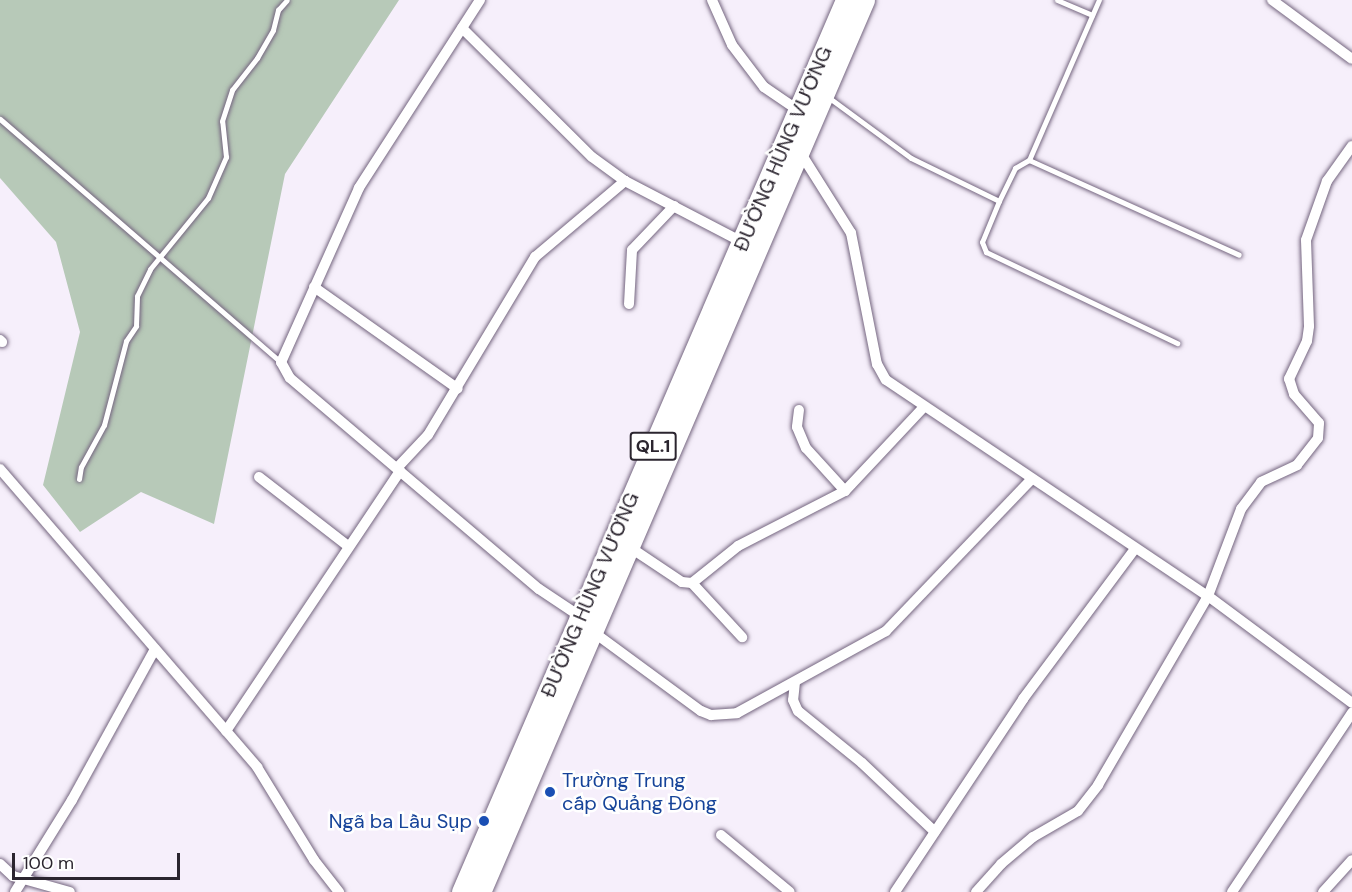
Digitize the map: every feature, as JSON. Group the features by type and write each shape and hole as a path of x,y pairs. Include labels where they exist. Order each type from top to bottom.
{"highway":[{"name":"ĐƯỜNG HÙNG VƯƠNG","path":"480,892 586,624 742,242 846,0"},
{"name":"ĐƯỜNG HÙNG VƯƠNG","path":"462,892 586,624 628,546 864,0"}],"street":[{"path":"480,0 358,188 281,362 290,378 539,589 711,715 737,712 886,631 1031,480"},
{"path":"712,0 732,45 764,87 800,111"},
{"path":"1272,0 1352,59"},
{"path":"462,28 592,157 625,181 742,242"},
{"path":"976,892 1001,864 1033,837 1078,811 1154,694 1208,596 1240,509 1261,483 1297,465 1318,438 1319,423 1294,394 1289,379 1306,341 1309,326 1306,240 1327,181 1352,146"},
{"path":"800,152 851,233 879,370 890,383 1134,550 1208,596 1352,704"},
{"path":"226,731 399,470 428,435 536,257 625,181"},
{"path":"629,304 633,247 674,206"},
{"path":"314,287 458,389"},
{"path":"692,584 746,541 788,523 845,491 924,407"},
{"path":"799,410 797,427 806,448 845,491"},
{"path":"0,469 257,767 314,860 339,892"},
{"path":"259,477 348,546"},
{"path":"628,546 682,582 692,584 742,637"},
{"path":"895,892 1023,699 1134,550"},
{"path":"15,892 22,876 72,800 155,649"},
{"path":"795,682 793,700 798,711 862,764 935,832"},
{"path":"1232,892 1352,713"},
{"path":"721,835 777,888 790,892"},
{"path":"1323,892 1352,860"},
{"path":"0,864 13,876 22,876 70,892"}],"lane":[{"path":"79,479 104,425 126,341 136,326 137,296 147,273 192,222 219,177 226,157 222,121 232,90 257,58 273,30 278,10 287,0"},
{"path":"1057,0 1092,15"},
{"path":"1099,0 1029,160 1015,168 982,242 986,252 1177,343"},
{"path":"824,95 911,158 999,201"},
{"path":"0,119 163,257 281,362"},
{"path":"1029,160 1239,255"}],"green space":[{"path":"0,0 399,0 285,174 214,524 141,492 80,532 43,485 80,332 56,242 0,178"}],"place":[{"name":"Trường Trung cấp Quảng Đông","path":"550,792"},
{"name":"Ngã ba Lầu Sụp","path":"484,821"}]}
